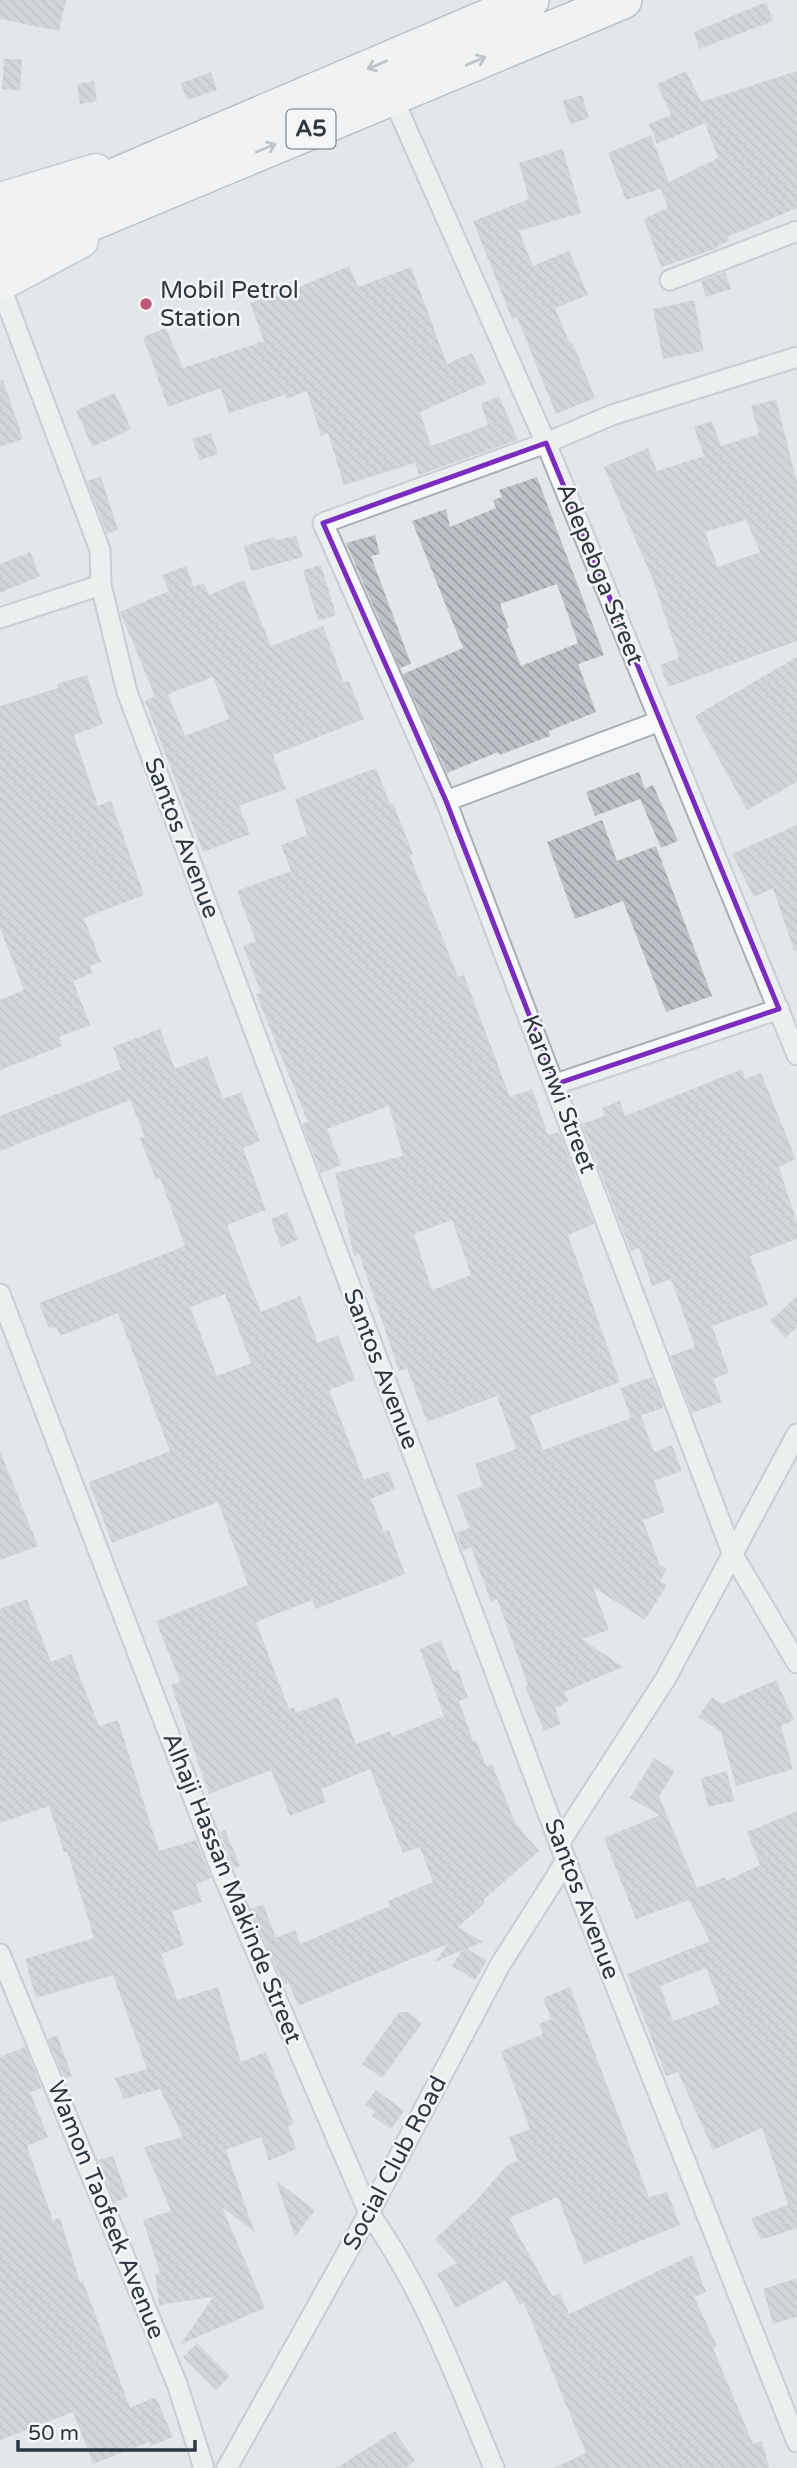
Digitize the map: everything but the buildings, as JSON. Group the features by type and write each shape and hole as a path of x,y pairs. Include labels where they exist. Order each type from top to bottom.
{"highway":[{"name":"A5","path":"0,260 530,0"},
{"name":"A5","path":"0,226 222,149 392,96 624,0"}],"main road":[{"path":"0,199 222,149"},
{"path":"0,285 222,149"}],"street":[{"name":"Adepebga Street","path":"392,96 546,443 797,1055"},
{"path":"670,280 797,231"},
{"name":"Santos Avenue","path":"0,285 100,550 101,585 127,692 563,1852 797,2442"},
{"path":"546,443 612,415 797,356"},
{"name":"Karonwi Street","path":"546,443 323,523 446,801 556,1084 733,1555 797,1663"},
{"path":"0,618 101,585"},
{"path":"446,801 660,722"},
{"path":"556,1084 779,1009"},
{"name":"Alhaji Hassan Makinde Street","path":"0,1294 221,1870 369,2213 401,2258 423,2301 494,2468"},
{"name":"Social Club Road","path":"228,2468 369,2213 499,1965 666,1678 797,1434"},
{"name":"Wamon Taofeek Avenue","path":"0,1954 177,2384 204,2468"}],"highlighted area":[{"path":"546,443 779,1009 556,1084 446,801 323,523"}],"place":[{"name":"Mobil Petrol Station","path":"146,304"}]}
